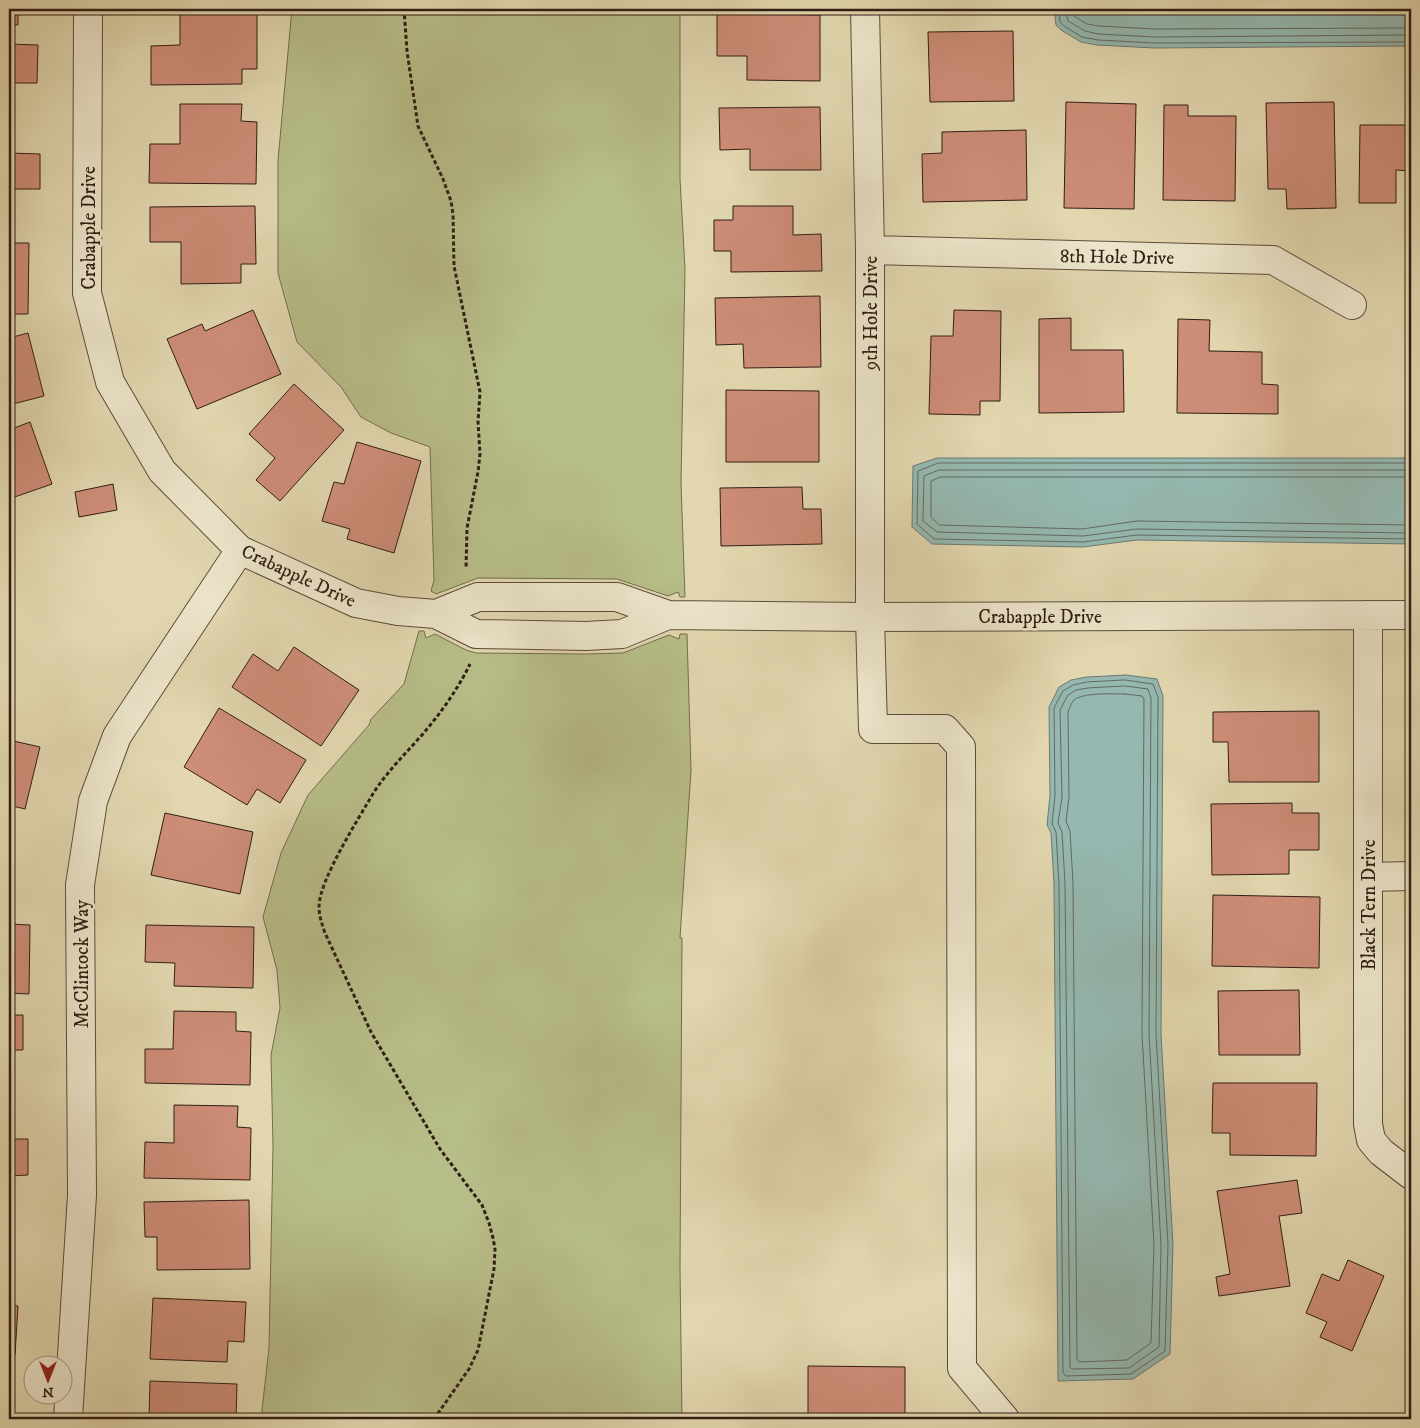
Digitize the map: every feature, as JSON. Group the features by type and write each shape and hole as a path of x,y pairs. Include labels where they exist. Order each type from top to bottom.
{"street":[{"name":"Crabapple Drive","path":"88,9 87,293 110,382 162,471 240,550 356,603 398,611 436,614 476,634 586,636 622,634 668,616"},
{"name":"9th Hole Drive","path":"865,9 870,250 870,617 872,729 945,729 960,748 962,1368 1005,1419"},
{"name":"8th Hole Drive","path":"870,250 1273,260 1352,305"},
{"name":"McClintock Way","path":"68,1419 82,1195 80,885 93,801 118,736 240,550"},
{"name":"Crabapple Drive","path":"436,614 478,597 617,597 668,616 1411,615"},
{"name":"Black Tern Drive","path":"1368,616 1368,1124 1371,1140 1381,1152 1411,1175"},
{"path":"1368,877 1411,876"}],"path":[{"path":"404,9 407,51 418,126 451,201 454,266 480,392 478,422 480,454 466,528 467,576"},
{"path":"434,1419 469,1369 478,1350 494,1269 493,1238 482,1205 440,1149 371,1032 325,933 319,907 323,885 374,792 383,778 423,734 455,690 473,658"}],"green space":[{"path":"292,9 680,9 680,179 685,269 681,483 685,597 680,597 678,592 668,596 617,579 478,578 436,594 431,591 434,580 430,447 391,433 361,417 341,387 297,342 278,273 278,160"},
{"path":"419,631 424,631 426,638 435,634 476,653 623,653 669,635 679,639 680,634 687,634 691,770 680,938 682,938 680,1268 682,1419 261,1419 269,1348 273,1146 271,1055 280,1008 277,970 263,917 281,853 308,795 369,725 371,719 404,684"}],"water":[{"path":"1054,9 1411,9 1411,46 1155,48 1097,45 1081,42 1061,30 1056,25"},
{"path":"937,458 1411,458 1411,544 1137,540 1083,547 932,544 912,527 913,466"},
{"path":"1126,675 1157,679 1163,696 1161,1034 1173,1245 1170,1354 1133,1379 1058,1381 1054,884 1051,833 1047,825 1050,796 1049,707 1059,687 1071,680 1087,677"}],"building":[{"path":"9,9 18,9 18,25 9,24"},
{"path":"180,13 257,13 257,69 242,69 242,84 151,85 151,46 180,45"},
{"path":"717,13 820,15 820,81 747,80 747,56 717,56"},
{"path":"1013,31 1014,101 930,102 928,32"},
{"path":"9,44 38,45 37,83 9,83"},
{"path":"1066,102 1136,104 1134,209 1064,208"},
{"path":"1334,102 1336,208 1287,209 1286,189 1268,189 1266,103"},
{"path":"180,104 242,104 241,121 257,122 256,184 149,183 150,144 180,144"},
{"path":"1164,105 1188,105 1188,116 1236,116 1235,201 1163,200"},
{"path":"820,107 821,170 750,170 750,149 720,150 719,108"},
{"path":"1360,125 1411,125 1411,171 1396,170 1396,203 1359,203"},
{"path":"1026,130 1027,200 923,202 922,154 942,153 942,132"},
{"path":"9,153 40,154 40,189 9,189"},
{"path":"255,206 256,264 241,264 241,283 181,284 181,242 150,242 150,207"},
{"path":"733,206 793,206 793,235 821,234 822,271 731,272 731,251 714,251 714,220 733,220"},
{"path":"9,243 29,243 28,314 9,314"},
{"path":"820,296 821,367 744,368 743,344 716,345 715,298"},
{"path":"253,310 281,374 197,409 167,339 202,324 205,331"},
{"path":"954,310 1001,311 1000,401 980,401 980,415 929,414 931,336 953,336"},
{"path":"1071,318 1071,350 1123,350 1124,412 1039,413 1039,319"},
{"path":"1178,319 1210,320 1209,351 1262,352 1262,384 1278,385 1278,414 1177,413"},
{"path":"28,333 44,396 9,405 9,338"},
{"path":"294,384 344,430 280,501 256,480 275,458 249,434"},
{"path":"726,390 819,391 819,462 726,462"},
{"path":"30,422 52,484 9,499 9,430"},
{"path":"357,442 421,461 394,553 347,539 350,529 322,521 334,482 344,484"},
{"path":"113,484 117,510 79,517 75,492"},
{"path":"802,487 803,509 821,509 822,544 721,546 720,488"},
{"path":"294,647 359,690 321,746 232,687 253,654 278,671"},
{"path":"219,708 306,760 280,803 257,789 247,805 184,767"},
{"path":"1319,711 1319,782 1229,782 1228,742 1213,742 1213,712"},
{"path":"9,740 40,747 25,809 9,805"},
{"path":"1292,803 1292,813 1319,813 1319,850 1289,850 1289,874 1212,875 1211,804"},
{"path":"165,813 253,832 240,894 151,875"},
{"path":"1213,895 1320,897 1319,968 1212,966"},
{"path":"9,924 30,925 29,994 9,993"},
{"path":"146,925 254,927 253,988 174,986 175,963 145,962"},
{"path":"1299,990 1300,1055 1219,1055 1218,991"},
{"path":"174,1011 236,1012 236,1031 251,1032 250,1085 145,1083 145,1049 173,1049"},
{"path":"9,1015 23,1015 23,1050 9,1050"},
{"path":"1213,1083 1317,1083 1316,1156 1230,1155 1230,1133 1212,1133"},
{"path":"174,1105 238,1106 237,1127 251,1128 250,1180 144,1178 145,1142 174,1143"},
{"path":"9,1139 28,1139 28,1175 9,1176"},
{"path":"1297,1180 1302,1213 1279,1216 1290,1286 1219,1296 1216,1277 1230,1274 1217,1191"},
{"path":"249,1200 250,1269 157,1270 157,1237 145,1237 144,1202"},
{"path":"1348,1260 1384,1276 1352,1351 1320,1337 1327,1322 1306,1313 1322,1274 1339,1281"},
{"path":"153,1298 246,1302 244,1342 228,1341 227,1362 150,1359"},
{"path":"9,1305 18,1306 15,1355 9,1355"},
{"path":"808,1366 905,1367 905,1419 808,1419"},
{"path":"150,1381 237,1384 236,1419 149,1419"}]}
